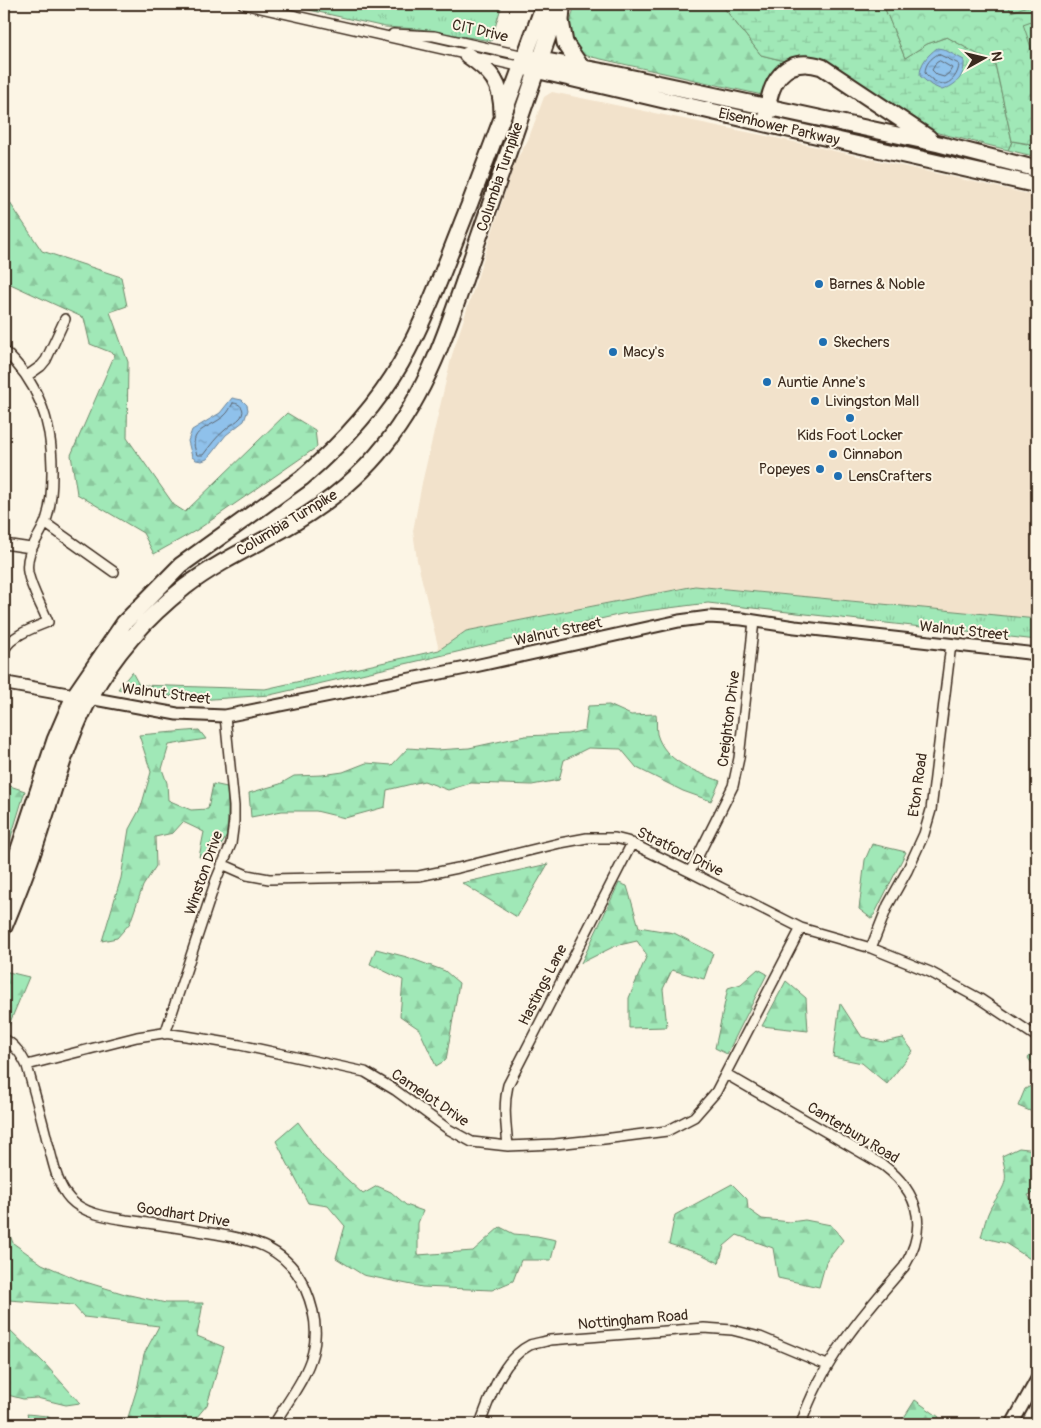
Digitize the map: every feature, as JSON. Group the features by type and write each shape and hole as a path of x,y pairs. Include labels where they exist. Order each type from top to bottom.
{"main road":[{"name":"Columbia Turnpike","path":"4,927 34,848 75,728 105,672 127,643 153,615 186,586 218,564 284,529 334,497 363,471 386,445 411,408 429,375 443,340 508,157 526,101 531,63 544,4"},
{"name":"Columbia Turnpike","path":"4,894 55,740 74,696 124,622 181,565 316,466 351,430 381,394 400,364 416,333 448,258 502,121 561,4"},
{"path":"561,4 561,21 565,43 582,68"},
{"path":"467,55 484,66 495,81 502,100 502,121"},
{"name":"Eisenhower Parkway","path":"531,63 610,73 939,144 1037,169"},
{"name":"Eisenhower Parkway","path":"531,63 563,77 1037,185"},
{"path":"766,124 771,89 779,76 799,64 815,65 822,67 939,144"},
{"path":"526,101 536,88 546,81 563,77"},
{"path":"4,683 90,698"}],"street":[{"name":"CIT Drive","path":"243,4 467,55 531,63"},
{"name":"CIT Drive","path":"368,33 434,36 531,63"},
{"path":"27,376 46,360 65,319"},
{"path":"4,351 27,376 44,411 50,432 53,455 52,486 45,523 31,548 28,573 48,622 17,636 7,644 4,650"},
{"path":"45,523 114,572"},
{"path":"4,544 31,548"},
{"name":"Walnut Street","path":"90,698 177,714 225,716 466,668 679,621 709,617 1037,654"},
{"name":"Creighton Drive","path":"690,872 733,786 740,758 754,621"},
{"name":"Eton Road","path":"871,948 888,905 907,871 924,834 930,810 951,644"},
{"name":"Winston Drive","path":"165,1034 216,880 231,844 234,806 225,716"},
{"name":"Stratford Drive","path":"222,864 247,875 269,879 418,876 560,843 587,838 615,838 632,844 690,872 801,928 871,948 938,977 980,999 1037,1037"},
{"name":"Hastings Lane","path":"508,1146 504,1113 508,1085 632,844"},
{"name":"Camelot Drive","path":"27,1065 137,1037 165,1034 240,1045 365,1072 395,1090 448,1129 472,1142 508,1146 604,1140 667,1131 694,1117 716,1092 801,928"},
{"name":"Goodhart Drive","path":"4,1038 21,1052 27,1065 58,1178 71,1200 98,1215 248,1239 275,1252 297,1273 306,1290 315,1319 315,1351 306,1373 274,1424"},
{"name":"Canterbury Road","path":"726,1074 883,1165 903,1182 912,1200 917,1217 918,1236 904,1267 849,1331 827,1365 806,1407 801,1424"},
{"name":"Nottingham Road","path":"480,1424 492,1391 502,1373 513,1360 530,1346 550,1340 704,1328 732,1330 760,1337 827,1365"},
{"path":"1012,1424 1037,1379"}],"shaded area":[{"name":"Livingston Mall","path":"552,92 776,138 1037,196 1037,619 695,586 466,631 439,650 417,560 413,531 422,483 452,355 515,162 528,140 544,97"}],"green space":[{"path":"283,4 502,4 491,41 419,29 385,27"},
{"path":"575,4 721,4 761,55 789,62 762,95 583,55 574,42 570,31"},
{"path":"721,4 883,4 905,58 927,44 947,37 995,64 1012,141 1008,150 934,132 904,116 827,63 789,62 761,55"},
{"path":"883,4 1037,4 1037,145 1012,141 995,64 947,37 927,44 905,58"},
{"path":"1008,4 1033,4 1011,12"},
{"path":"1037,19 1037,65 1023,24"},
{"path":"1012,141 1037,146 1037,157 1008,150"},
{"path":"4,194 42,251 121,277 127,306 110,312 128,362 127,438 174,505 185,512 287,413 315,430 317,447 197,530 154,554 143,533 77,494 71,455 115,354 90,344 84,318 4,281"},
{"path":"695,586 1037,619 1037,640 708,603 622,614 270,695 198,700 118,689 132,672 139,685 265,689 439,650 466,631"},
{"path":"609,705 631,715 656,714 657,734 667,752 674,759 691,769 720,781 711,801 683,791 637,768 621,749 588,748 564,760 559,780 532,785 471,783 448,790 424,781 387,790 385,807 345,818 316,811 282,811 251,817 249,793 280,784 294,776 343,772 366,763 392,765 408,748 436,750 469,748 525,736 568,734 585,730 588,706"},
{"path":"199,730 206,739 169,745 162,769 167,783 168,800 191,810 208,809 213,784 227,787 227,836 215,855 199,857 204,832 183,822 173,833 155,837 156,866 143,886 130,923 117,938 102,941 121,878 129,829 141,807 151,772 139,735"},
{"path":"4,784 25,791 4,860"},
{"path":"872,844 906,852 872,919 859,909 865,860"},
{"path":"548,864 517,917 462,883"},
{"path":"619,883 627,886 639,927 674,933 713,953 704,979 672,970 663,989 667,1027 629,1028 629,998 647,955 637,941 615,946 581,963"},
{"path":"376,949 407,957 445,971 459,983 446,1060 436,1066 419,1029 400,1016 403,980 370,964"},
{"path":"758,969 767,974 727,1054 715,1048 728,988 741,984"},
{"path":"4,971 29,977 6,1032 4,1031"},
{"path":"786,981 806,998 808,1031 762,1026"},
{"path":"840,1003 862,1037 883,1042 903,1038 913,1051 887,1084 862,1063 833,1057"},
{"path":"1037,1050 1037,1071 1028,1058"},
{"path":"1037,1083 1037,1117 1035,1113 1018,1106 1025,1089"},
{"path":"298,1122 323,1157 363,1194 377,1186 391,1192 406,1205 423,1211 418,1223 418,1255 473,1251 500,1227 514,1234 556,1240 551,1260 521,1260 513,1281 492,1290 422,1287 363,1275 336,1258 345,1226 328,1206 308,1203 276,1141"},
{"path":"1019,1148 1037,1150 1037,1192 1028,1195 1037,1211 1037,1252 1032,1260 1005,1243 981,1237 989,1210 1004,1183 1005,1173 1002,1156"},
{"path":"732,1184 747,1199 748,1209 762,1219 790,1222 805,1220 831,1225 843,1240 826,1262 819,1287 778,1278 773,1248 737,1235 724,1246 719,1263 701,1254 669,1244 675,1215"},
{"path":"4,1220 13,1243 42,1264 79,1280 125,1294 166,1303 203,1303 197,1336 224,1347 207,1405 191,1424 126,1424 138,1385 144,1354 159,1326 84,1317 73,1305 9,1300 8,1328 45,1364 80,1403 66,1405 37,1398 23,1399 4,1394"},
{"path":"915,1400 939,1417 937,1424 900,1424"},
{"path":"27,1414 47,1416 58,1424 30,1424"}],"water":[{"path":"937,48 943,49 964,60 963,71 959,79 956,83 942,90 931,85 920,76 921,67 925,60"},
{"path":"232,398 242,400 247,405 248,410 244,421 226,435 207,459 202,461 196,460 192,457 188,441 192,430 220,413"}],"place":[{"name":"Barnes & Noble","path":"819,284"},
{"name":"Skechers","path":"823,342"},
{"name":"Macy's","path":"613,352"},
{"name":"Auntie Anne's","path":"767,382"},
{"name":"Livingston Mall","path":"815,401"},
{"name":"Kids Foot Locker","path":"850,418"},
{"name":"Cinnabon","path":"833,454"},
{"name":"Popeyes","path":"820,469"},
{"name":"LensCrafters","path":"838,476"}]}
